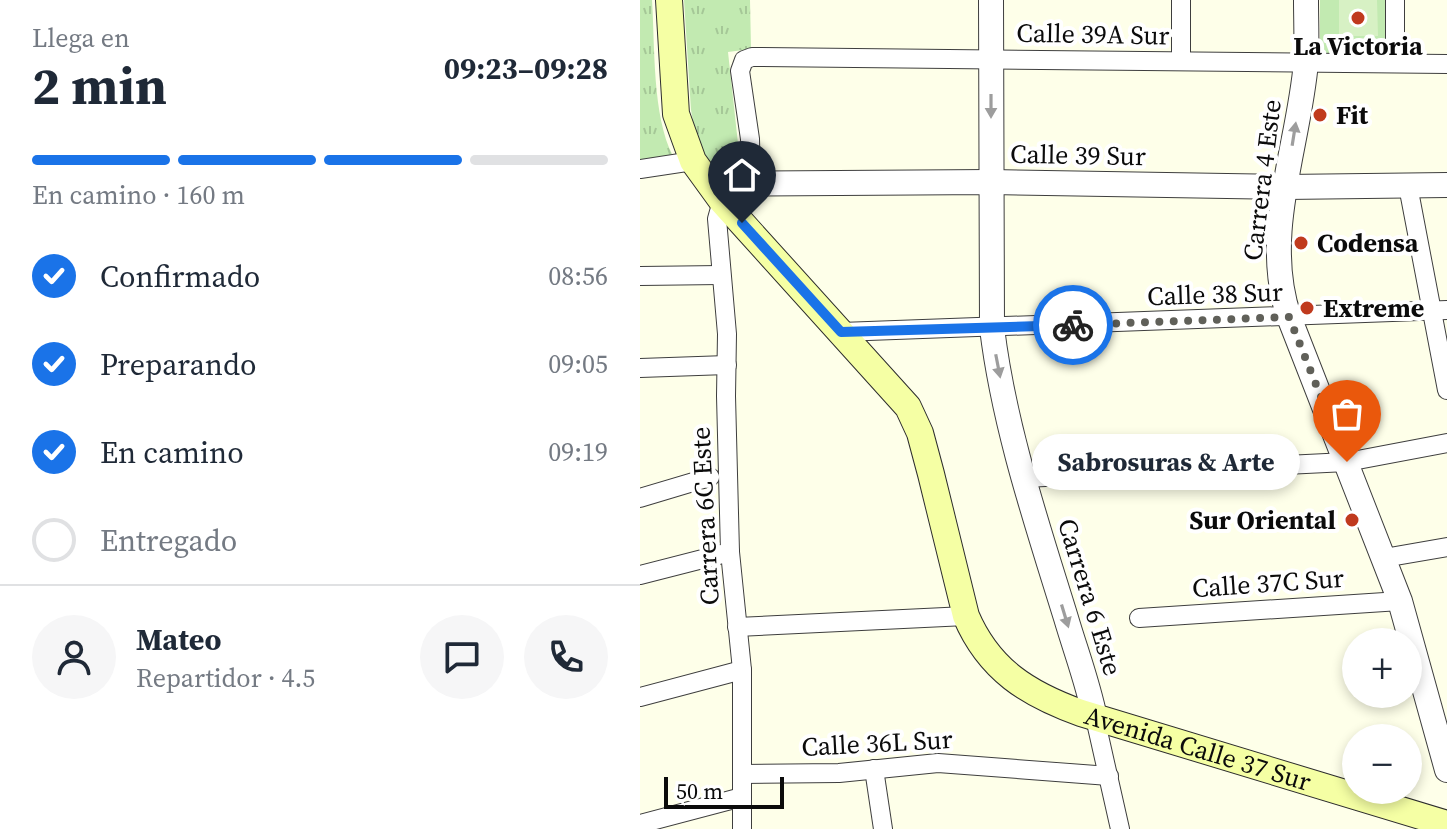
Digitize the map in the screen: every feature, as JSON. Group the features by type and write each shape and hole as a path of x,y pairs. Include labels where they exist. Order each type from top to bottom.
{"main road":[{"path":"669,0 676,114 693,161 715,192 899,395 914,420 969,624"},
{"name":"Avenida Calle 37 Sur","path":"969,624 989,656 1022,686 1056,704 1447,824"}],"street":[{"name":"Carrera 6 Este","path":"991,0 992,328 996,362 1025,478 1087,680 1120,829"},
{"path":"1181,0 1181,61"},
{"name":"Carrera 4 Este","path":"1306,0 1306,63 1285,187 1279,277 1289,317 1400,601 1442,734 1447,770"},
{"path":"1395,0 1395,63"},
{"name":"Calle 39A Sur","path":"751,184 742,64 752,57 1447,64"},
{"path":"640,169 693,161"},
{"name":"Calle 39 Sur","path":"715,192 751,184 1447,185"},
{"path":"1408,186 1439,310 1447,390"},
{"name":"Carrera 6C Este","path":"715,192 727,334 730,552 742,670 742,829"},
{"path":"640,276 721,275"},
{"name":"Calle 38 Sur","path":"841,332 1439,310"},
{"path":"640,368 727,365"},
{"path":"1025,478 1347,462 1447,443"},
{"path":"640,498 710,477"},
{"path":"1384,558 1447,547"},
{"path":"640,575 730,552"},
{"name":"Calle 37C Sur","path":"1139,618 1400,601"},
{"path":"737,627 969,624"},
{"path":"640,697 742,670"},
{"name":"Calle 36L Sur","path":"742,774 839,773 938,763 1109,776"},
{"path":"874,769 883,829"},
{"path":"640,824 742,797"}],"green space":[{"path":"640,0 652,0 658,101 666,140 673,156 640,161"},
{"path":"684,0 750,0 751,49 728,52 741,171 715,176 696,138 691,110"},
{"path":"1320,0 1390,0 1391,54 1320,55"},
{"name":"La Victoria","path":"1339,0 1377,0 1378,36 1339,36"}],"way so far":[{"path":"1073,325 1289,317 1347,462"}],"place":[{"name":"La Victoria","path":"1358,18"},
{"name":"Fit","path":"1320,115"},
{"name":"Codensa","path":"1301,243"},
{"name":"Extreme","path":"1307,308"},
{"name":"Sabrosuras & Arte","path":"1347,462"},
{"name":"Sur Oriental","path":"1352,520"}],"route":[{"path":"742,223 841,332 1073,325"}]}
